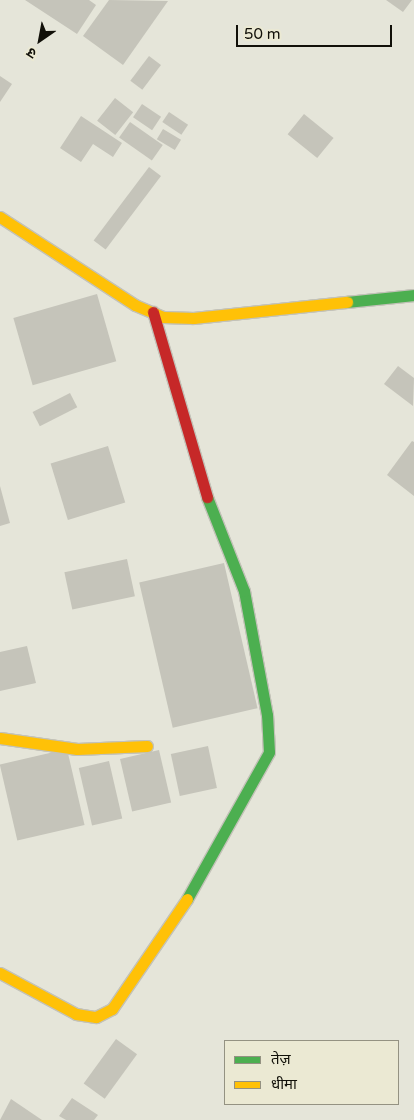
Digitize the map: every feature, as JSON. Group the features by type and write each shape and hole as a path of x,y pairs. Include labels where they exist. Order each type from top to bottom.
{"street":[{"path":"0,217 135,305 153,312 194,318 414,296"},
{"path":"0,973 76,1014 96,1017 112,1009 172,923 269,752 267,715 244,591 202,484 153,312"},
{"path":"0,738 77,748 148,746"}],"building":[{"path":"25,0 89,0 96,5 77,34"},
{"path":"109,0 168,1 123,65 83,36"},
{"path":"386,0 412,0 403,12"},
{"path":"149,56 161,65 142,90 130,81"},
{"path":"0,76 12,84 0,102"},
{"path":"115,98 133,112 115,135 97,121"},
{"path":"142,104 161,117 152,130 133,117"},
{"path":"169,112 188,125 181,135 162,122"},
{"path":"304,114 334,138 317,158 288,134"},
{"path":"81,116 122,143 113,157 93,144 81,162 60,148"},
{"path":"130,122 163,145 152,161 119,138"},
{"path":"163,129 181,140 175,150 157,139"},
{"path":"149,167 161,176 106,250 94,240"},
{"path":"97,294 116,361 33,385 13,318"},
{"path":"398,366 414,378 413,406 384,384"},
{"path":"70,393 77,407 40,426 33,412"},
{"path":"412,441 414,442 414,496 387,475"},
{"path":"108,446 125,502 68,520 51,464"},
{"path":"0,486 10,523 0,526"},
{"path":"127,559 135,596 72,609 64,572"},
{"path":"224,563 258,708 173,728 139,583"},
{"path":"27,646 36,683 0,691 0,652"},
{"path":"208,746 217,788 180,796 171,754"},
{"path":"67,749 85,825 17,841 0,764"},
{"path":"159,750 171,803 132,812 120,759"},
{"path":"109,761 122,818 92,825 79,768"},
{"path":"116,1039 137,1054 105,1099 84,1083"},
{"path":"72,1098 98,1115 94,1120 66,1120 59,1116"},
{"path":"11,1099 42,1120 0,1120"}],"traffic: fast":[{"path":"347,302 414,295"},
{"path":"187,899 269,752 267,715 244,591 207,497"}],"traffic: slow":[{"path":"0,217 135,305 163,317 194,318 347,302"},
{"path":"0,738 77,749 147,746"},
{"path":"0,973 76,1014 96,1017 112,1009 187,899"}],"traffic: jam":[{"path":"153,312 207,497"}]}
